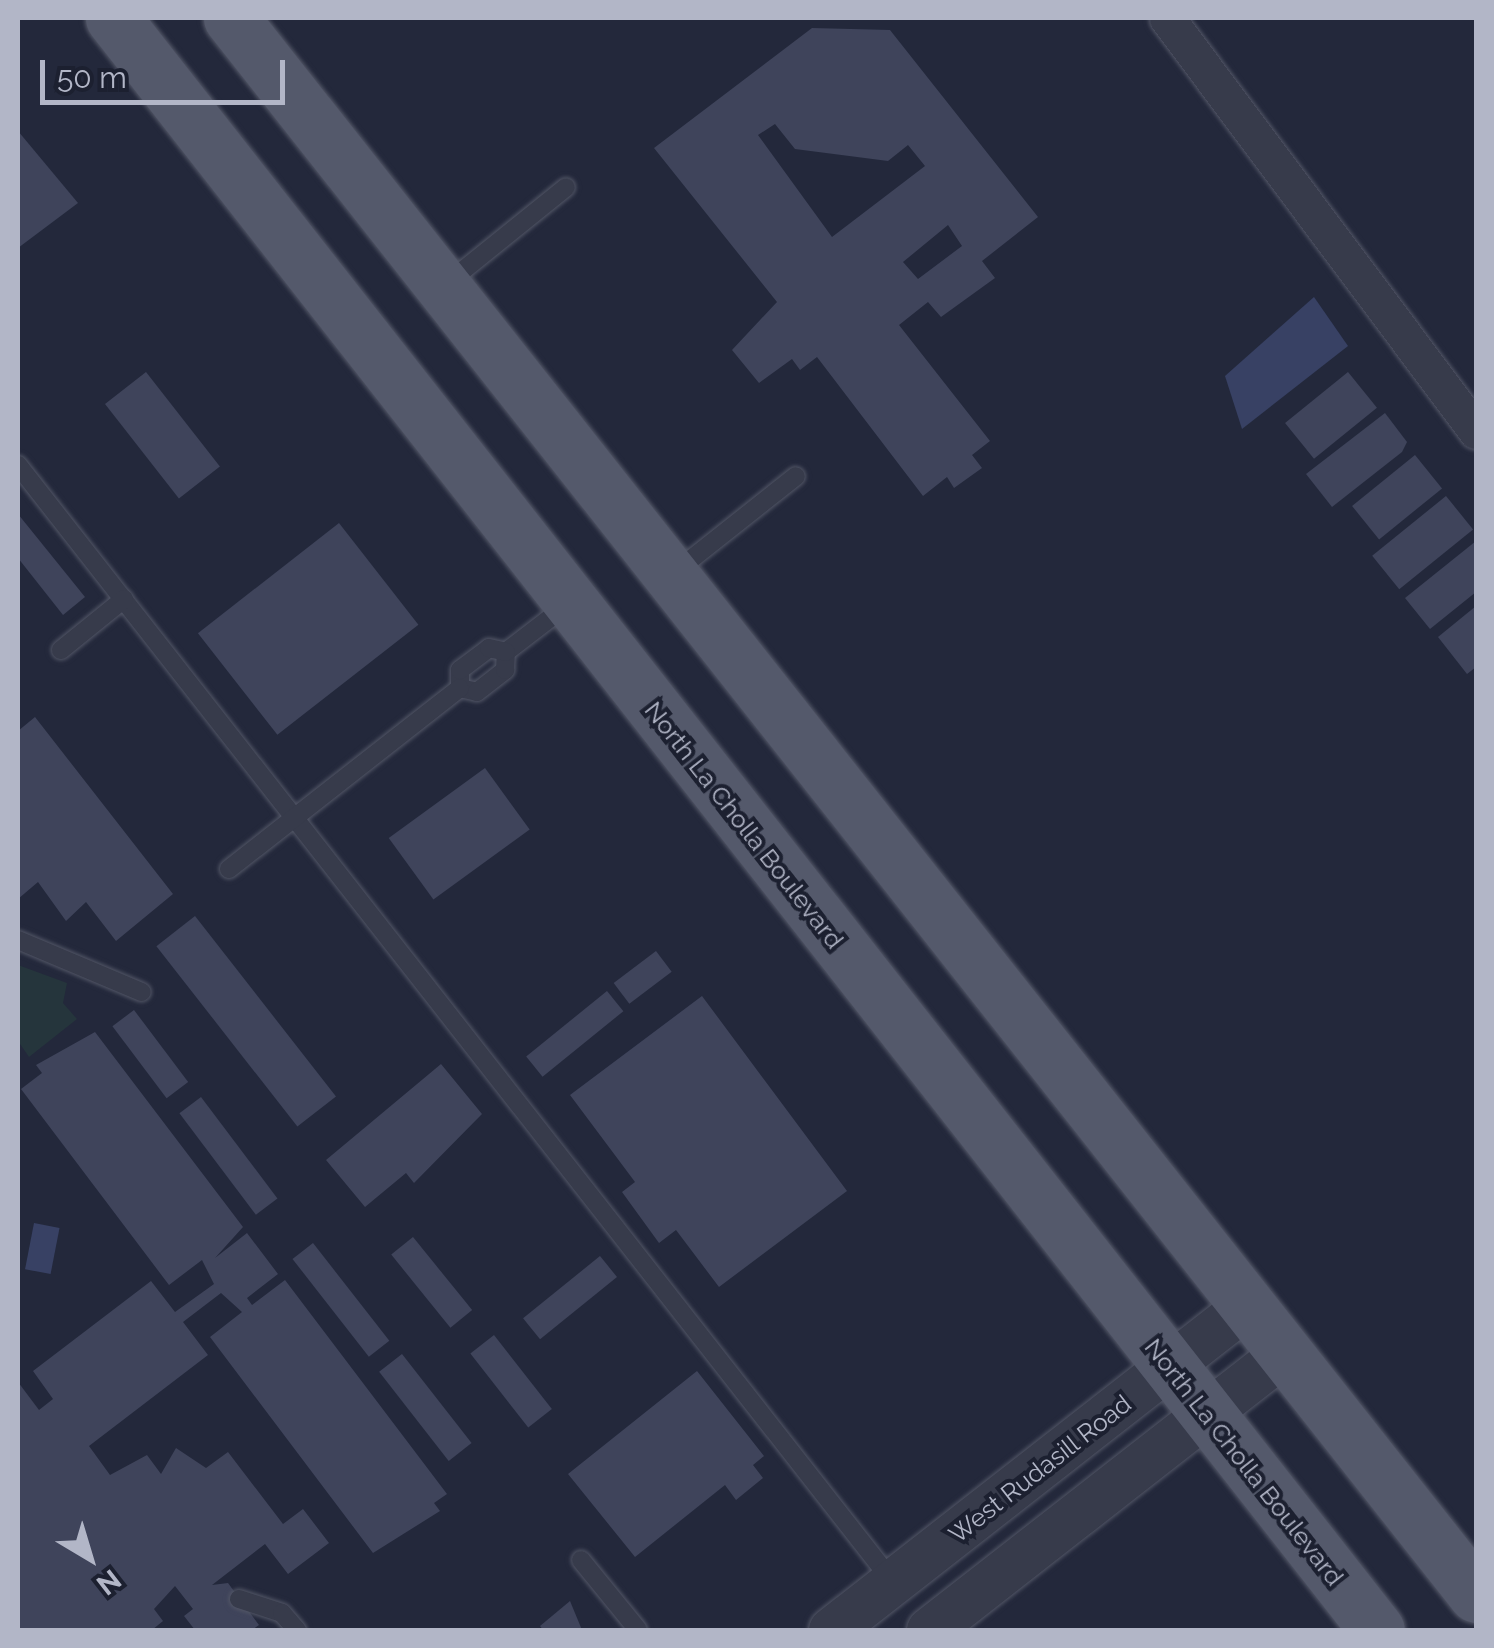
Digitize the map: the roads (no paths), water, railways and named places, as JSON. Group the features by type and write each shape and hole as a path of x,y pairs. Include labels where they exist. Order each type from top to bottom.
{"main road":[{"name":"North La Cholla Boulevard","path":"112,18 1377,1630"},
{"path":"231,18 1476,1595"}],"street":[{"path":"1167,18 1476,431"},
{"name":"West Rudasill Road","path":"832,1630 1247,1306"},
{"path":"929,1630 1284,1353"}],"lane":[{"path":"443,287 566,186"},
{"path":"18,465 894,1583"},
{"path":"670,575 796,476"},
{"path":"61,650 124,599"},
{"path":"460,688 477,692 491,682 505,670 506,652 570,602"},
{"path":"460,688 460,670 474,659 489,648 506,652"},
{"path":"228,869 460,688"},
{"path":"18,940 142,992"},
{"path":"582,1560 638,1630"},
{"path":"239,1599 282,1613 297,1630"}],"water":[{"path":"1314,297 1348,346 1242,429 1225,376"},
{"path":"34,1223 60,1228 51,1274 25,1269"}]}
